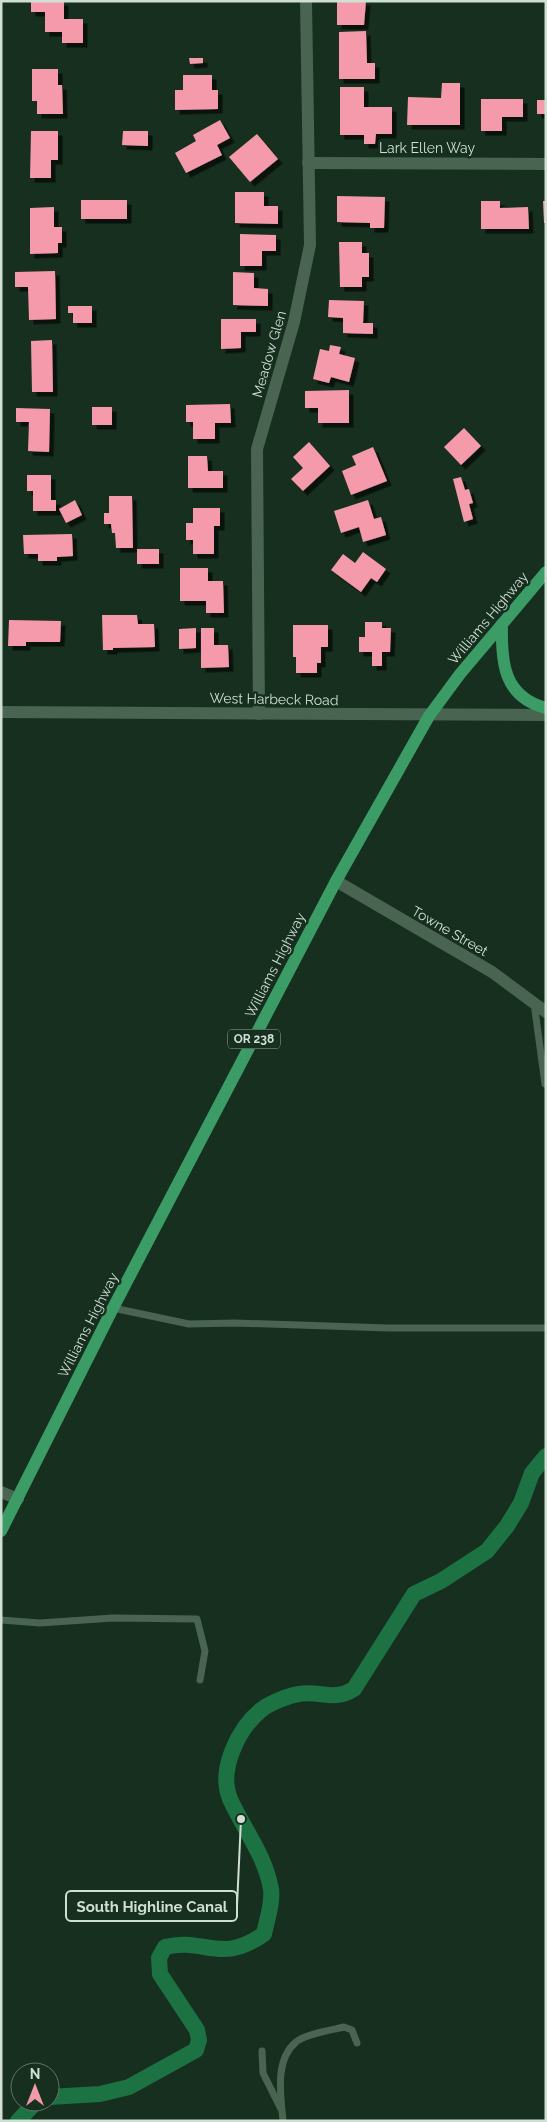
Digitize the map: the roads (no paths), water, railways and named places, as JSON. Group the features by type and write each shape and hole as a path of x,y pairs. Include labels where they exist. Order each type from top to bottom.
{"main road":[{"name":"Williams Highway","path":"1,1531 113,1308 336,881 429,716 546,572"},
{"path":"502,624 502,658 510,685 536,706 546,708"}],"street":[{"name":"Meadow Glen","path":"259,714 257,448 294,322 310,245 306,1"},
{"name":"Lark Ellen Way","path":"308,163 546,164"},
{"name":"West Harbeck Road","path":"1,712 429,716 546,715"},
{"name":"Towne Street","path":"336,881 492,972 546,1012"},
{"path":"1,1492 18,1499"}],"lane":[{"path":"534,1003 545,1084"},
{"path":"113,1308 189,1324 235,1322 388,1328 546,1328"},
{"path":"1,1620 40,1623 113,1618 197,1619 205,1651 200,1680"},
{"path":"283,2121 281,2086 284,2059 296,2042 344,2027 352,2030 357,2043"},
{"path":"262,2051 263,2073 282,2112"}],"waterway":[{"path":"60,2096 100,2094 129,2087 196,2050 199,2040 197,2030 160,1974 159,1958 165,1947 191,1945 224,1949 236,1948 249,1943 264,1934 270,1905 271,1889 264,1865 230,1799 227,1788 228,1763 238,1739 261,1710 279,1700 307,1693 340,1695 354,1689 414,1594 441,1581 487,1551 507,1526 521,1503 532,1473 546,1456"},
{"path":"18,2121 27,2112"}],"place":[{"name":"South Highline Canal","path":"241,1819"}]}
